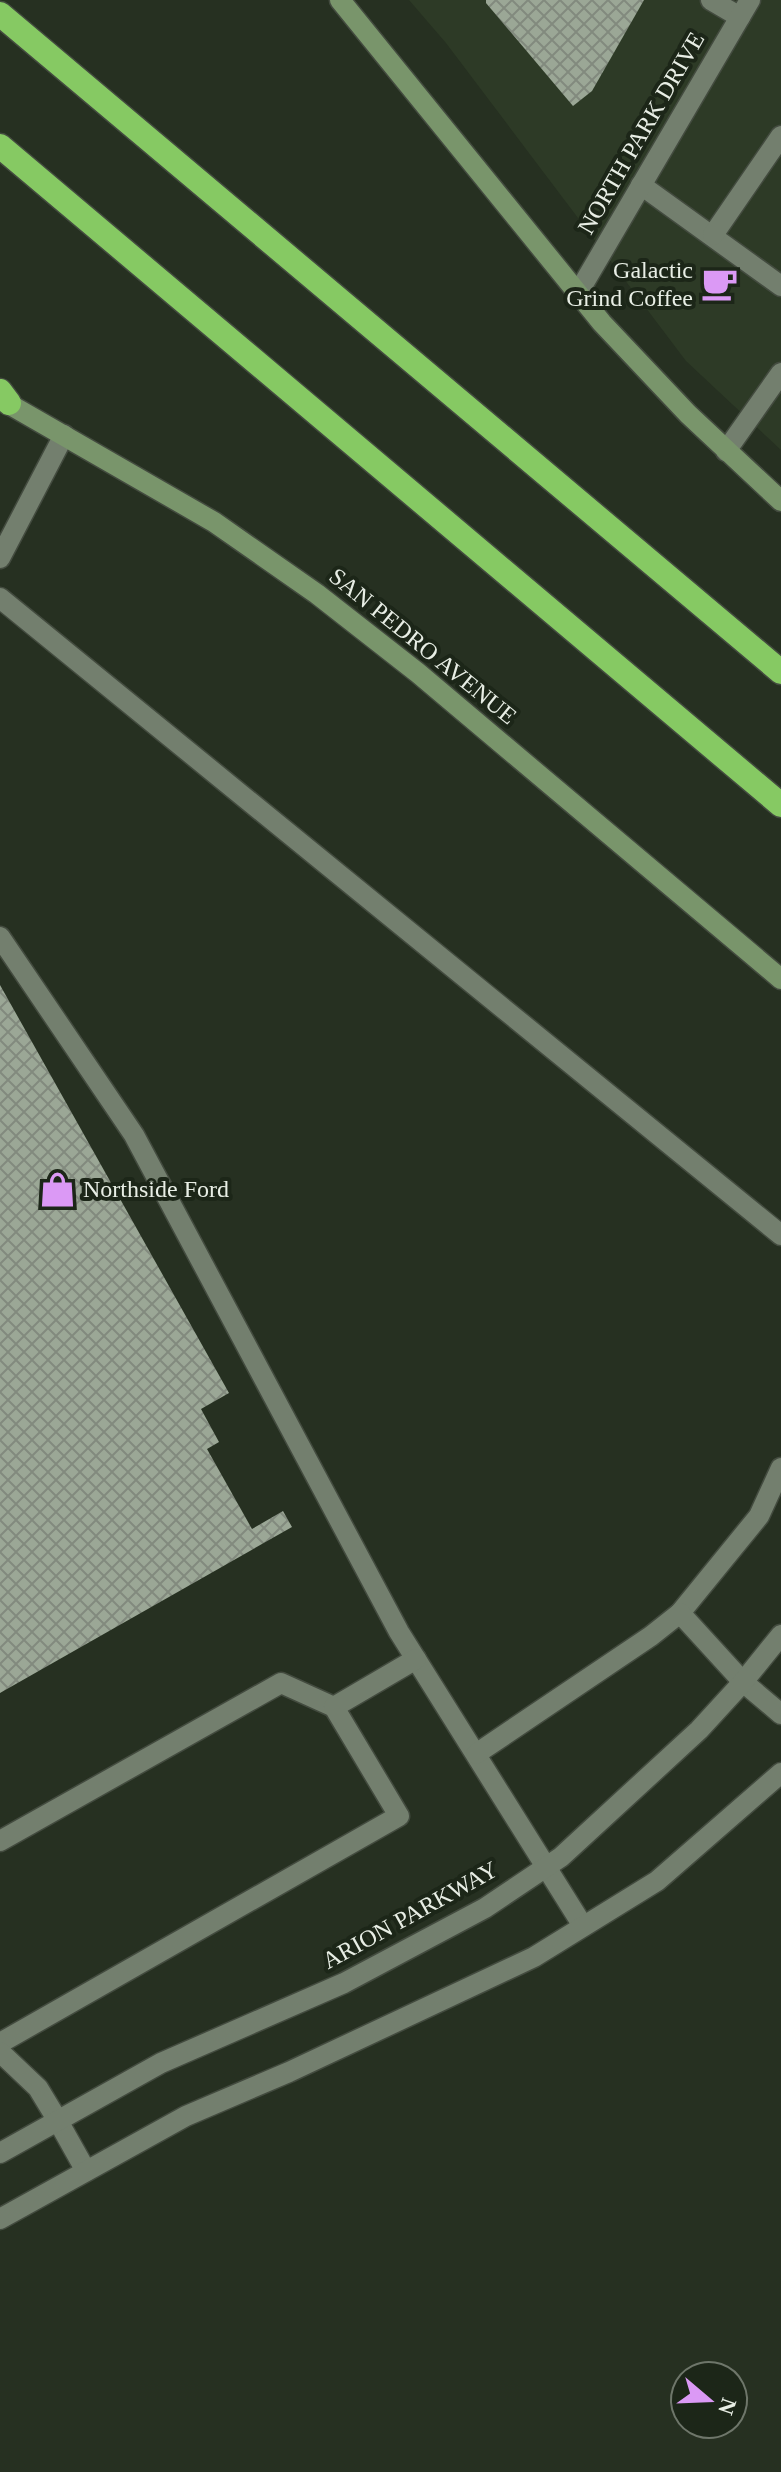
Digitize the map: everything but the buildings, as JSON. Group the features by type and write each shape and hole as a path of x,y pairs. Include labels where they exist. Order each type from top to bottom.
{"highway":[{"path":"0,14 781,672"},
{"path":"0,146 781,805"}],"main road":[{"path":"340,0 578,293 633,356 726,451 780,499"},
{"name":"SAN PEDRO AVENUE","path":"3,398 214,522 367,632 781,979"}],"street":[{"path":"711,0 745,8"},
{"name":"NORTH PARK DRIVE","path":"578,293 745,8"},
{"path":"713,235 781,136"},
{"path":"641,185 781,286"},
{"path":"726,451 781,373"},
{"path":"0,558 64,435"},
{"path":"0,598 781,1235"},
{"path":"0,937 134,1135 399,1632 583,1926"},
{"path":"476,1754 651,1636 680,1613 759,1516 781,1468"},
{"path":"680,1613 743,1682 781,1714"},
{"name":"ARION PARKWAY","path":"0,2153 161,2063 344,1983 485,1908 561,1857 699,1730 781,1635"},
{"path":"334,1707 416,1659"},
{"path":"0,1841 281,1683 334,1707 399,1816 0,2043"},
{"path":"0,2219 186,2116 289,2072 534,1957 657,1881 781,1773"},
{"path":"0,2052 38,2088 86,2171"}],"shaded area":[{"path":"409,0 781,0 781,450 686,361 446,43"}],"place":[{"name":"Galactic Grind Coffee","path":"719,284"},
{"name":"Northside Ford","path":"57,1189"}]}
